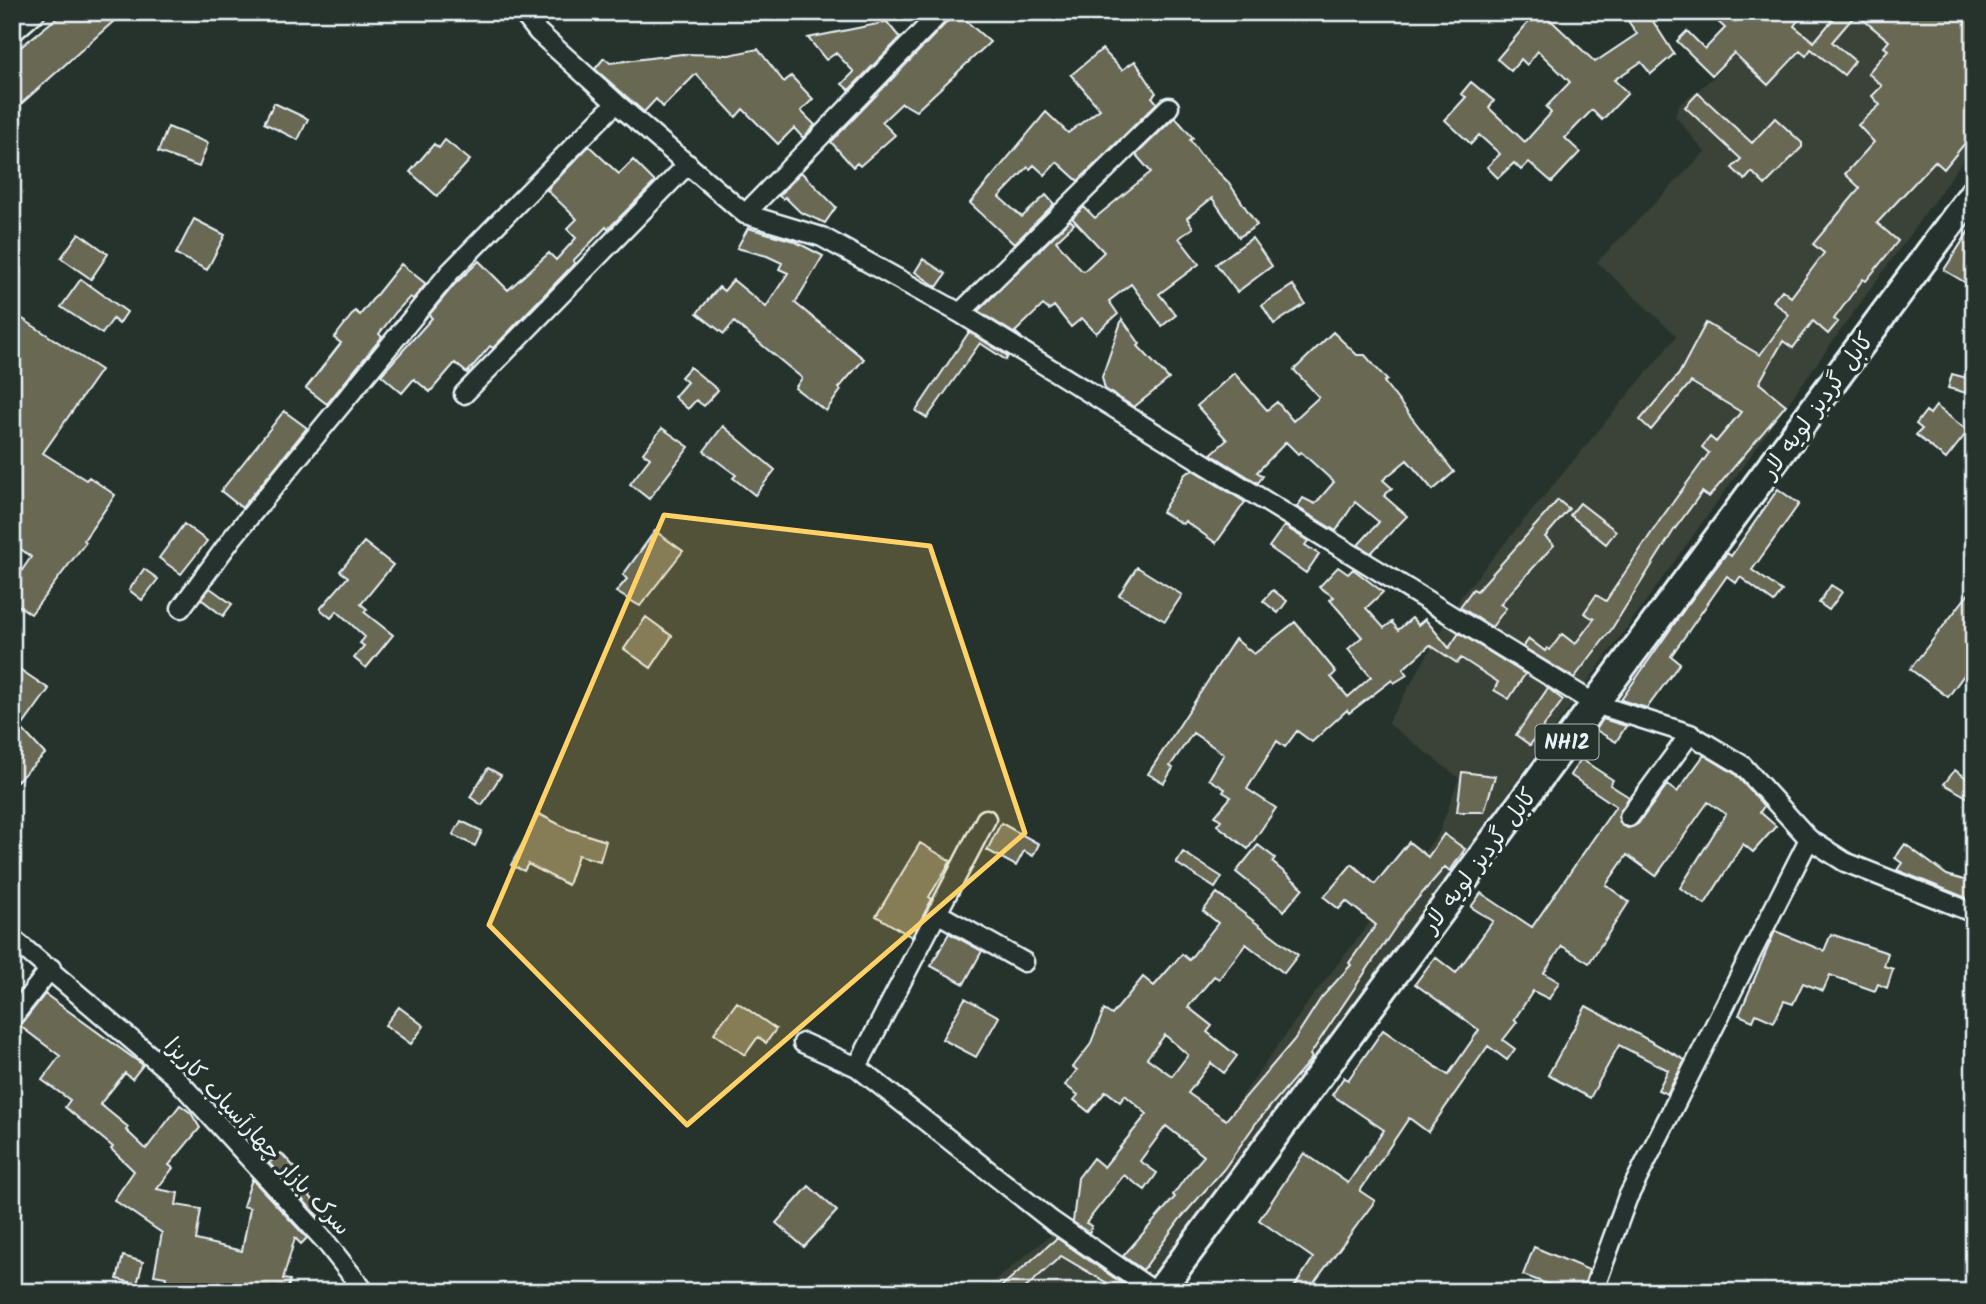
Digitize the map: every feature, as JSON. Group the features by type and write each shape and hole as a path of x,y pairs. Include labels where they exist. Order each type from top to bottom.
{"highway":[{"name":"کابل گردیز لویه لار","path":"1157,1292 1974,192"}],"street":[{"path":"12,33 36,12"},
{"path":"522,12 538,32 616,103 745,214 822,237 960,313 1595,704 1690,734 1742,765 1809,839 1845,862 1974,913"},
{"path":"745,214 941,12"},
{"path":"181,608 233,537 450,272 616,103"},
{"path":"960,313 1169,107"},
{"path":"464,394 688,164"},
{"path":"1629,817 1690,734"},
{"path":"857,1067 986,818"},
{"path":"1594,1292 1627,1199 1809,839"},
{"path":"937,913 1024,962"},
{"name":"سرک بازار چهارآسیاب کاریزا","path":"12,939 51,968 174,1076 325,1241 365,1292"},
{"path":"12,1018 51,968"},
{"path":"803,1043 857,1067 1052,1220 1157,1292"}],"highlighted area":[{"path":"664,515 930,546 1025,833 687,1125 489,925"}],"shaded area":[{"path":"1771,12 1974,12 1974,145 1149,1292 981,1292 1062,1226 1125,1262 1310,1000 1439,833 1459,778 1388,723 1462,595 1677,336 1597,262 1705,152 1675,116 1679,105 1713,78"}],"building":[{"path":"64,12 124,12 12,112 12,54"},
{"path":"952,12 956,12 990,42 916,111 902,103 882,122 895,135 860,166 857,163 853,167 831,142 949,20"},
{"path":"1537,12 1542,12 1595,62 1637,34 1622,12 1647,12 1674,54 1651,74 1641,62 1614,80 1628,93 1602,120 1592,110 1565,138 1580,152 1552,182 1529,162 1521,170 1514,163 1498,178 1487,167 1500,154 1479,135 1471,144 1445,120 1466,97 1461,94 1471,82 1494,101 1489,108 1525,142 1551,113 1546,107 1570,82 1538,51 1527,65 1521,59 1511,71 1497,59"},
{"path":"1707,12 1763,12 1772,20 1778,12 1804,12 1794,26 1814,42 1839,12 1974,12 1974,132 1944,169 1935,161 1877,223 1898,241 1866,281 1863,279 1834,319 1838,322 1828,334 1813,321 1793,348 1783,341 1759,383 1786,405 1709,497 1702,492 1674,530 1611,630 1574,678 1523,647 1529,639 1545,651 1547,648 1550,650 1562,634 1575,644 1594,619 1584,613 1596,595 1606,601 1709,453 1702,447 1710,437 1716,442 1741,412 1691,382 1651,430 1640,420 1679,374 1706,323 1760,355 1789,315 1773,301 1782,290 1791,297 1824,253 1813,244 1860,188 1845,174 1874,142 1858,125 1880,105 1872,96 1882,86 1868,73 1888,50 1884,47 1889,41 1856,14 1832,42 1855,61 1844,75 1811,49 1806,56 1800,51 1768,85 1734,53 1712,75 1677,41 1687,31 1705,49 1725,28"},
{"path":"887,22 900,38 849,90 842,84 854,72 836,53 826,60 808,38"},
{"path":"758,49 784,82 791,76 813,99 801,111 815,125 803,138 794,128 778,144 743,109 736,117 696,74 663,107 656,99 644,112 595,69 604,58 610,63 682,54 729,55"},
{"path":"1102,49 1122,70 1135,61 1156,93 1152,97 1157,103 1078,181 1057,162 1045,175 1034,165 1030,169 1028,167 999,197 1022,217 1046,195 1054,204 1014,244 970,203 1046,112 1068,133 1100,109 1071,75"},
{"path":"1698,93 1752,143 1775,118 1802,143 1802,147 1765,185 1752,172 1745,180 1732,168 1741,159 1685,107"},
{"path":"274,103 308,119 298,140 264,123"},
{"path":"1175,117 1193,138 1190,140 1200,154 1229,183 1257,225 1239,237 1212,198 1187,218 1193,228 1179,238 1199,264 1159,294 1176,315 1162,326 1131,284 1109,301 1118,314 1096,333 1082,318 1071,327 1054,306 1049,310 1043,305 1015,332 1022,338 978,311 1070,220 1074,224 1056,241 1081,270 1084,271 1104,252 1072,218 1084,207 1095,218 1151,172 1136,155"},
{"path":"168,127 208,143 199,167 158,152"},
{"path":"445,140 470,160 437,196 410,172 434,144 439,148"},
{"path":"589,146 619,174 633,160 655,182 608,229 606,227 573,261 575,263 493,348 490,346 467,373 455,363 430,392 414,379 402,393 381,375 432,318 429,315 454,285 479,261 508,290 549,253 556,260 576,238 567,229 577,219 547,190"},
{"path":"801,172 836,207 825,223 800,212 785,197 783,199 779,196"},
{"path":"194,219 225,235 207,270 176,254"},
{"path":"1974,223 1974,270 1966,283 1944,270"},
{"path":"748,228 794,241 823,256 795,303 864,359 839,388 841,390 826,411 795,388 802,378 734,322 724,334 697,313 719,287 724,291 733,280 766,307 788,273 779,269 782,263 737,248"},
{"path":"79,233 108,254 91,279 61,258"},
{"path":"1252,238 1272,266 1237,292 1216,264"},
{"path":"923,259 946,274 937,287 915,272"},
{"path":"401,264 426,284 396,312 379,334 382,337 327,404 306,388 341,343 334,338 355,311 360,315"},
{"path":"81,279 127,312 119,324 113,319 102,334 61,307"},
{"path":"1293,285 1305,304 1274,324 1262,305"},
{"path":"12,312 101,370 43,453 86,480 89,477 115,495 84,540 86,542 31,614 12,601 12,585 31,557 12,542"},
{"path":"1122,319 1140,344 1138,346 1169,379 1134,407 1105,389 1102,377"},
{"path":"969,332 1008,356 1006,360 980,343 927,418 916,411"},
{"path":"1333,332 1357,355 1365,355 1387,380 1384,382 1454,472 1433,490 1407,460 1383,480 1392,488 1384,496 1407,516 1371,553 1358,545 1379,522 1355,502 1336,531 1297,507 1303,498 1315,504 1334,482 1301,452 1298,454 1286,442 1257,472 1263,476 1258,483 1211,454 1227,440 1197,406 1234,373 1267,410 1277,402 1293,421 1319,397 1294,370"},
{"path":"690,367 718,390 704,406 696,400 688,409 674,397 687,382 681,377"},
{"path":"1952,374 1974,380 1974,395 1948,388"},
{"path":"1936,406 1968,431 1946,459 1916,435 1922,429 1916,424 1926,411 1930,414"},
{"path":"284,411 307,428 242,508 221,491"},
{"path":"723,426 775,470 755,495 733,478 736,475 704,451"},
{"path":"662,428 689,447 649,499 630,484 650,458 643,453"},
{"path":"1193,470 1245,502 1216,543 1185,521 1183,524 1162,512 1185,474"},
{"path":"1778,489 1799,504 1752,570 1782,591 1774,602 1740,577 1736,583 1727,576 1671,656 1680,663 1647,708 1621,700 1686,607 1727,553 1731,556"},
{"path":"1558,500 1569,509 1545,537 1554,545 1500,604 1506,608 1492,627 1460,607 1473,589 1477,591"},
{"path":"1580,503 1616,531 1606,544 1570,515"},
{"path":"184,524 207,541 181,574 159,558"},
{"path":"1284,526 1308,541 1305,545 1319,554 1306,573 1269,547"},
{"path":"655,531 683,551 640,606 616,592 627,579 623,575"},
{"path":"364,542 393,565 361,604 367,609 364,612 393,635 366,668 354,658 364,646 360,643 365,637 337,611 331,618 320,609 348,577 340,571"},
{"path":"1137,567 1182,595 1165,621 1119,595"},
{"path":"1338,567 1348,574 1353,569 1383,592 1366,608 1384,628 1392,622 1398,630 1412,618 1418,625 1425,619 1449,648 1459,633 1525,674 1509,699 1494,690 1498,682 1461,658 1457,663 1430,645 1403,669 1407,675 1394,683 1392,680 1349,713 1347,710 1312,742 1297,731 1285,747 1277,741 1247,789 1276,808 1248,849 1217,825 1221,820 1215,816 1231,797 1223,792 1225,789 1209,779 1224,754 1193,733 1170,766 1173,768 1164,783 1148,774 1235,639 1254,654 1295,622 1336,672 1331,677 1348,697 1371,677 1348,649 1362,637 1330,600 1334,597 1319,587"},
{"path":"144,569 158,579 142,600 129,590"},
{"path":"1831,585 1842,592 1829,610 1819,603"},
{"path":"1974,587 1974,661 1948,697 1910,669"},
{"path":"210,588 232,604 223,616 201,599"},
{"path":"1273,590 1287,601 1278,613 1263,601"},
{"path":"646,617 672,636 651,668 624,649"},
{"path":"12,664 49,689 21,728 45,754 12,786"},
{"path":"1548,688 1563,700 1530,745 1516,735"},
{"path":"1603,719 1626,726 1616,742 1596,730"},
{"path":"1704,755 1735,774 1764,806 1760,812 1776,826 1753,852 1743,844 1705,904 1680,888 1726,814 1708,802 1656,876 1627,855 1606,885 1629,902 1589,963 1562,946 1544,973 1559,982 1549,999 1533,991 1514,1020 1517,1022 1503,1040 1515,1049 1507,1060 1488,1046 1428,1132 1409,1118 1360,1191 1375,1201 1307,1292 1291,1292 1313,1258 1259,1220 1304,1153 1348,1183 1384,1130 1332,1095 1344,1077 1348,1080 1383,1030 1448,1075 1479,1030 1415,984 1435,957 1456,973 1493,921 1471,907 1481,893 1532,927 1616,806 1570,775 1581,759 1613,780 1610,785 1629,797 1618,816 1622,826 1628,828 1638,824 1667,785 1677,792"},
{"path":"488,768 501,775 482,805 470,797"},
{"path":"1955,770 1974,783 1974,801 1944,784"},
{"path":"1462,772 1495,776 1484,812 1457,812"},
{"path":"539,814 568,829 606,841 600,861 578,855 568,885 528,864 524,871 511,865"},
{"path":"461,821 482,831 475,846 453,835"},
{"path":"1001,823 1039,844 1033,856 1024,851 1016,866 987,850"},
{"path":"1444,834 1465,849 1450,871 1445,867 1405,913 1310,1055 1312,1058 1256,1123 1224,1169 1180,1219 1143,1270 1123,1256 1175,1197 1173,1195 1185,1178 1204,1156 1166,1126 1140,1161 1157,1173 1145,1190 1124,1175 1086,1223 1092,1226 1089,1233 1073,1222 1078,1178 1093,1158 1104,1167 1147,1114 1125,1095 1120,1102 1106,1091 1089,1112 1074,1100 1078,1095 1065,1085 1077,1070 1073,1067 1090,1045 1104,1010 1112,1015 1143,977 1154,986 1182,954 1189,960 1218,923 1203,911 1217,893 1298,955 1284,973 1246,944 1219,979 1214,976 1188,1007 1212,1026 1207,1032 1237,1056 1224,1073 1211,1063 1188,1093 1226,1120 1294,1040 1321,998 1351,965 1349,963 1376,925 1346,901 1339,909 1324,897 1352,864 1375,884 1409,842 1428,857","holes":["1165,1035 1188,1055 1172,1076 1147,1058"]},
{"path":"920,843 951,861 929,897 932,899 912,937 876,916"},
{"path":"1905,844 1947,875 1974,883 1974,901 1897,870 1902,863 1895,858"},
{"path":"1258,845 1275,858 1272,862 1303,888 1284,911 1236,872"},
{"path":"1183,852 1222,877 1215,888 1176,863"},
{"path":"1775,931 1824,951 1831,934 1888,953 1884,966 1893,969 1887,988 1878,984 1875,991 1830,975 1823,991 1803,983 1793,1004 1784,1001 1774,1022 1756,1014 1753,1021 1739,1015"},
{"path":"949,933 982,951 964,984 931,966"},
{"path":"45,994 143,1065 132,1079 125,1073 100,1104 128,1127 126,1130 146,1149 180,1105 191,1113 200,1128 169,1165 173,1168 157,1189 178,1193 176,1205 201,1209 196,1240 242,1251 250,1208 243,1206 252,1179 307,1238 301,1244 295,1238 283,1279 290,1280 287,1292 163,1292 166,1277 154,1275 162,1233 114,1200 134,1171 111,1149 113,1147 65,1107 70,1100 42,1080 60,1056 20,1026"},
{"path":"965,998 999,1017 976,1057 942,1039"},
{"path":"737,1002 776,1029 766,1043 758,1037 745,1055 714,1033"},
{"path":"1586,1006 1685,1060 1667,1094 1658,1090 1668,1070 1619,1045 1590,1098 1548,1075"},
{"path":"399,1007 424,1026 411,1044 385,1025"},
{"path":"281,1153 300,1173 294,1178 330,1219 325,1224 269,1163"},
{"path":"809,1186 837,1211 804,1247 776,1223"},
{"path":"1057,1238 1123,1284 1119,1290 1061,1256 1021,1292 995,1292"},
{"path":"1534,1247 1589,1270 1582,1292 1557,1292 1558,1288 1523,1275"},
{"path":"123,1256 143,1262 137,1284 117,1279"}]}
